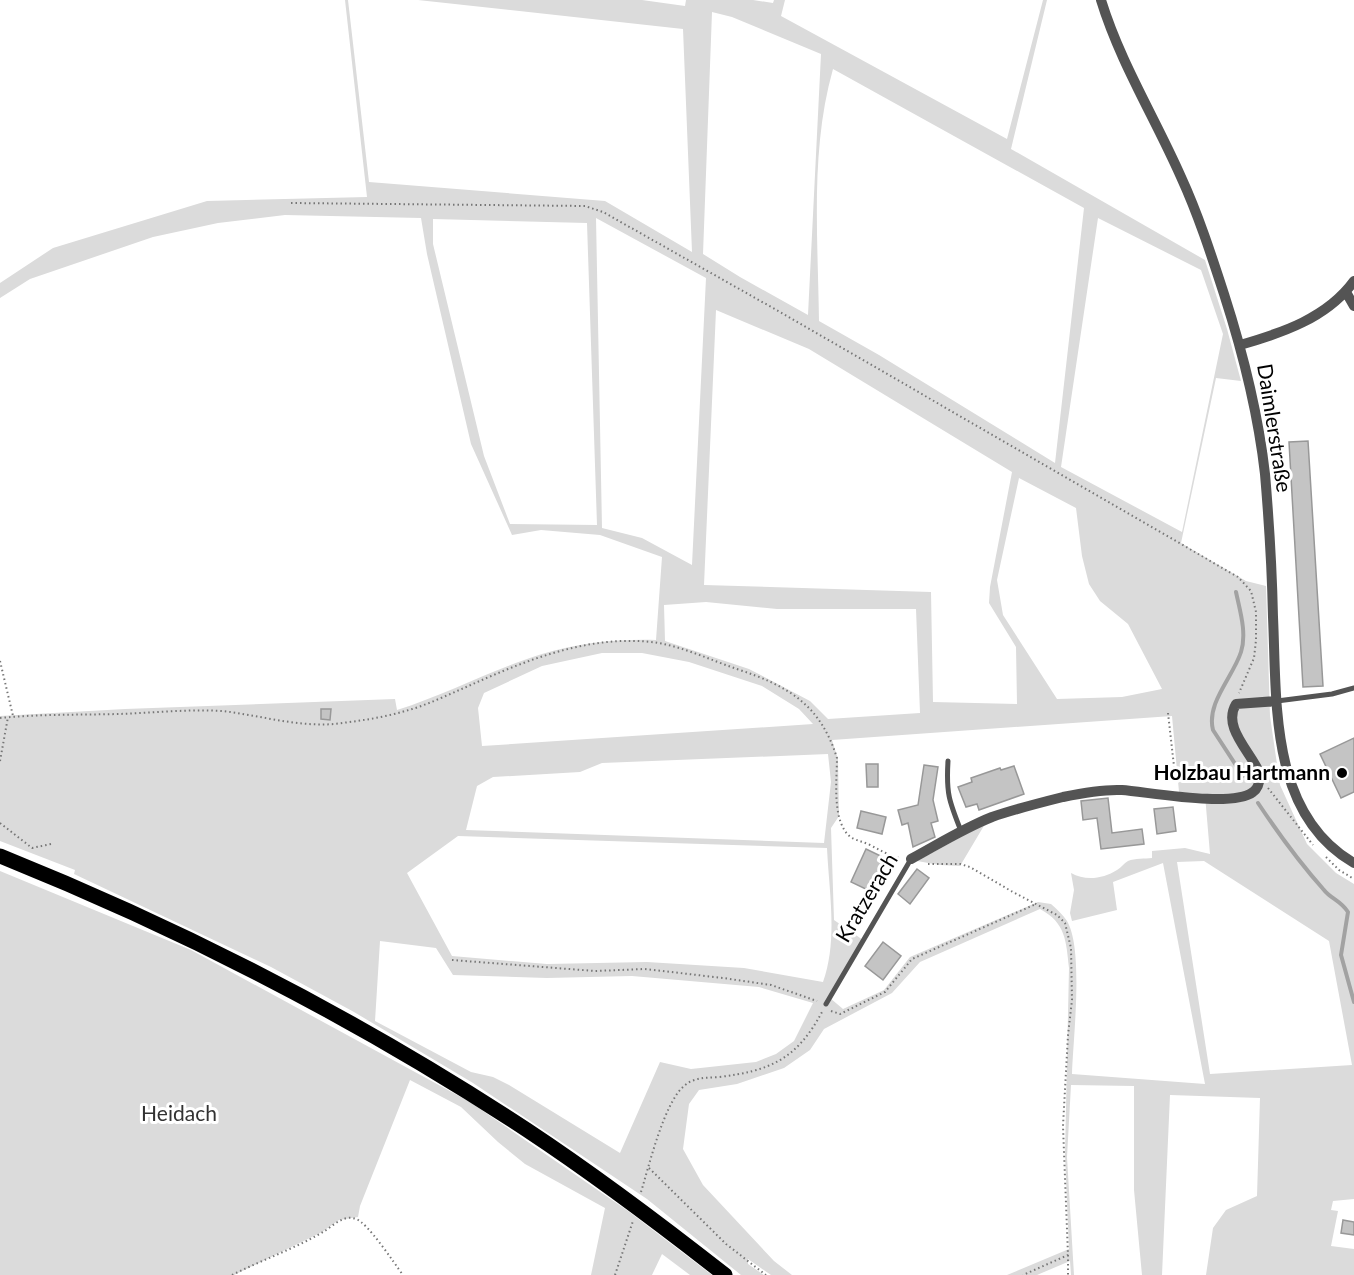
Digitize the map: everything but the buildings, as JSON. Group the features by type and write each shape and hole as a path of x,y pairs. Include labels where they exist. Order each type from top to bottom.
{"main road":[{"path":"0,856 111,903 274,981 378,1038 568,1157 725,1275"}],"street":[{"name":"Daimlerstraße","path":"1101,0 1141,96 1186,188 1209,248 1240,345 1254,399 1265,475 1277,701 1283,755 1295,797 1306,816 1329,844 1354,863"},
{"path":"1240,345 1281,333 1317,315 1346,292 1354,281"},
{"path":"1346,292 1354,306"},
{"path":"1236,704 1277,701"},
{"name":"Kratzerach","path":"911,859 991,818 1032,805 1080,794 1120,790 1177,796 1234,798 1250,794 1258,786 1259,772 1232,724 1232,711 1236,704"}],"lane":[{"path":"1277,701 1332,694 1354,688"},
{"path":"948,760 946,785 948,799 961,832"},
{"name":"Kratzerach","path":"825,1007 911,859"}],"path":[{"path":"291,203 585,206 603,212 1238,577 1251,591 1254,599 1256,640 1254,658 1236,704"},
{"path":"0,718 220,711 315,724 350,722 406,711 543,656 611,642 654,642 756,675 801,700 820,720 837,758 838,806 844,828 851,837 892,856 924,864 960,864 970,867 1058,915 1065,923 1071,948 1072,1000 1063,1126 1068,1275"},
{"path":"0,660 13,716"},
{"path":"1168,713 1177,796"},
{"path":"0,761 8,717"},
{"path":"0,823 32,848 51,844"},
{"path":"452,960 595,971 645,969 723,978 771,985 840,1014 885,992 912,959 1036,904"},
{"path":"641,1192 660,1131 682,1087 691,1081 756,1071 776,1063 792,1053 804,1041 825,1007"},
{"path":"649,1168 726,1244 766,1275"},
{"path":"232,1275 296,1246 339,1221 356,1218 366,1227 403,1275"},
{"path":"615,1275 633,1221"},
{"path":"1023,1275 1068,1255"}],"green space":[{"path":"345,0 348,0 369,182 605,201 692,252 683,29 418,0 642,0 685,6 686,0 753,0 773,3 774,0 785,0 781,16 1007,139 1043,0 1047,0 1011,149 1205,260 1241,381 1216,378 1181,543 1246,581 1266,586 1270,716 1280,785 1307,844 1336,873 1354,884 1354,1199 1333,1201 1331,1210 1338,1211 1331,1246 1354,1249 1354,1275 1206,1275 1213,1228 1226,1210 1257,1196 1260,1098 1170,1095 1162,1275 1142,1275 1134,1190 1134,1086 1071,1085 1067,1157 1074,1275 1071,1275 1070,1261 1037,1275 1007,1275 1069,1249 1065,1154 1069,968 1065,941 1060,927 1049,914 1040,909 920,962 892,993 824,1029 810,1050 784,1068 737,1084 699,1090 689,1104 683,1149 703,1185 774,1261 792,1275 771,1275 748,1259 748,1264 764,1275 741,1275 647,1199 473,1083 354,1012 271,967 74,874 75,870 0,841 0,716 395,699 397,710 556,650 598,642 656,640 662,557 600,535 541,530 512,535 471,444 427,254 421,218 285,215 218,223 153,237 30,279 0,298 0,283 53,248 207,201 367,197","holes":["712,12 732,17 821,54 808,315 703,254","833,69 1084,208 1055,463 879,355 819,321 817,194 821,131","596,218 706,278 692,565 642,538 602,528","1098,218 1201,270 1223,334 1182,532 1061,467","433,219 587,223 597,525 510,524 484,456 433,244","716,310 809,349 1012,472 989,603 1016,647 1017,704 933,702 931,592 704,585","1019,478 1076,508 1082,556 1089,584 1100,601 1128,624 1162,689 1122,697 1057,699 1003,615 997,580","706,602 777,609 916,609 920,713 828,719 810,701 749,669 665,641 664,605","602,653 642,653 689,662 762,686 799,709 813,724 482,746 478,708 484,693 542,666","1172,716 1179,792 1205,795 1210,854 1185,848 1152,851 1152,858 1128,861 1112,873 1100,877 1088,878 1071,873 1074,890 1070,913 1072,921 1117,910 1113,882 1163,863 1205,1084 1072,1074 1076,995 1075,952 1067,921 1051,904 1038,902 910,957 884,990 843,1009 830,998 863,940 834,920 831,828 839,816 838,759 832,740","828,754 831,782 824,843 466,830 477,786 493,777 580,772 602,763","458,836 827,848 831,933 828,966 823,982 744,968 647,962 547,964 452,956 407,873","1204,861 1329,941 1352,1065 1210,1074 1177,862","380,941 436,948 453,975 547,978 632,976 759,987 813,1003 794,1041 776,1054 756,1062 691,1069 660,1062 620,1153 493,1077 471,1072 375,1021"]},
{"path":"985,824 960,866 917,861"},
{"name":"Heidach","path":"0,871 191,950 470,1102 628,1211 712,1275 690,1275 662,1254 652,1275 591,1275 605,1208 525,1164 461,1107 410,1080 360,1206 358,1217 339,1220 322,1232 234,1275 0,1275"}],"waterway":[{"path":"1236,592 1242,622 1243,645 1217,700 1212,720 1213,730 1243,776"},
{"path":"1258,803 1306,869 1348,912 1341,955 1354,1002"}],"place":[{"name":"Holzbau Hartmann","path":"1342,773"}]}
